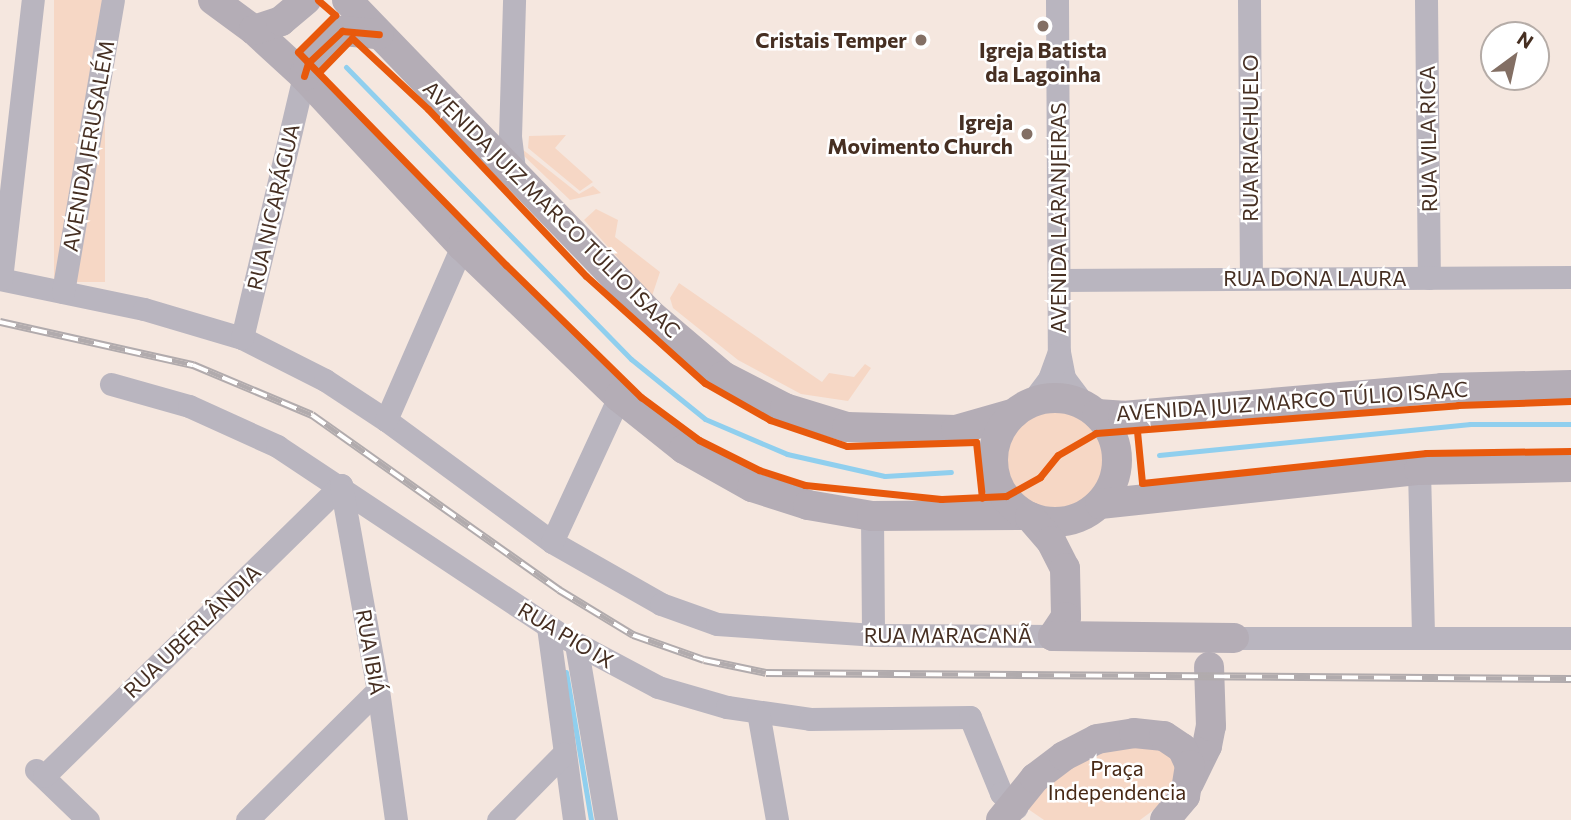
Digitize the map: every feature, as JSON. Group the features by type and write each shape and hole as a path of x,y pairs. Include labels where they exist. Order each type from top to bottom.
{"main road":[{"path":"213,0 254,30 304,76 461,246 619,397 684,449 752,487 808,505 872,516 1027,516 1064,522 1095,508 1419,470 1571,467"},
{"path":"254,30 281,21 306,0"},
{"name":"AVENIDA JUIZ MARCO TÚLIO ISAAC","path":"347,0 379,34 501,142 514,169 650,314 723,376 785,408 847,427 891,431 956,430 1023,408"},
{"path":"304,76 314,56 342,31 379,34"},
{"name":"AVENIDA JUIZ MARCO TÚLIO ISAAC","path":"1091,410 1123,416 1442,388 1571,385"},
{"path":"1053,636 1066,617 1067,582 1095,508 1114,480 1117,451 1111,432 1091,410 1068,400 1023,408 1002,429 994,467 999,486 1051,541 1067,582 1078,615 1102,638"},
{"name":"RUA MARACANÃ","path":"1053,636 1234,638"},
{"path":"1177,638 1209,667"},
{"path":"1165,820 1189,783 1207,746 1209,667 1234,638"},
{"path":"1016,816 1035,778 1080,746 1115,734 1164,736 1192,724 1210,704"},
{"path":"1164,736 1182,748 1190,765 1189,783"}],"street":[{"path":"0,279 33,0"},
{"name":"AVENIDA JERUSALÉM","path":"63,292 113,0"},
{"path":"501,142 514,0"},
{"name":"AVENIDA LARANJEIRAS","path":"1057,0 1059,352 1064,378 1091,410"},
{"name":"RUA RIACHUELO","path":"1249,0 1251,276"},
{"name":"RUA VILA RICA","path":"1426,0 1429,278"},
{"name":"RUA NICARÁGUA","path":"242,338 304,76"},
{"path":"386,420 461,246"},
{"name":"RUA DONA LAURA","path":"1059,280 1251,276 1571,277"},
{"name":"RUA MARACANÃ","path":"0,279 144,309 242,338 325,380 386,420 552,542 661,604 717,624 873,635 1053,636"},
{"name":"AVENIDA LARANJEIRAS","path":"1023,408 1049,379 1059,352"},
{"name":"RUA PIO IX","path":"111,384 189,406 277,446 341,485 548,627 658,687 758,712 810,719 970,717 1001,793 1016,816"},
{"path":"552,542 619,397"},
{"path":"1419,470 1423,638"},
{"name":"RUA IBIÁ","path":"341,485 378,690 396,820"},
{"name":"RUA UBERLÂNDIA","path":"88,820 40,773 341,485"},
{"path":"872,516 873,635"},
{"path":"548,627 574,820"},
{"name":"RUA MARACANÃ","path":"1234,638 1571,638"},
{"path":"576,644 606,820"},
{"path":"247,820 378,690"},
{"path":"758,712 777,820"},
{"path":"498,820 563,754"}],"green space":[{"path":"54,0 105,0 105,282 54,282"},
{"path":"566,135 555,148 593,182 580,191 528,148 529,136"},
{"path":"522,149 579,194 593,186 601,193 570,200 524,156"},
{"path":"596,209 618,220 615,237 660,272 652,296 584,220"},
{"path":"679,283 822,382 829,373 854,377 865,364 871,368 848,401 801,394 738,360 673,308 670,298"},
{"path":"1058,409 1078,413 1094,424 1105,440 1109,460 1105,480 1094,496 1078,507 1058,511 1038,507 1022,496 1011,480 1007,460 1011,440 1022,424 1038,413"},
{"name":"Praça Independencia","path":"1116,739 1183,757 1167,800 1140,820 1044,820 1028,809 1030,797"}],"waterway":[{"path":"346,67 631,359 705,419 787,454 885,476 951,472"},
{"path":"1159,455 1470,424 1571,424"},
{"path":"566,672 591,820"}],"railway":[{"path":"0,322 193,365 312,415 559,590 633,635 704,660 766,673 1571,679"}],"cycle path":[{"path":"318,0 335,15 298,52 506,265 641,397 699,440 759,470 805,485 941,499 1006,496 1040,477 1058,455 1096,433 1458,405 1571,401"},
{"path":"304,76 308,63 342,31 379,34"},
{"path":"320,71 352,38 428,109 586,276 705,383 770,420 847,446 976,442 982,498"},
{"path":"1137,431 1142,483 1426,453 1571,451"}],"place":[{"name":"Igreja Batista da Lagoinha","path":"1043,26"},
{"name":"Cristais Temper","path":"921,40"},
{"name":"Igreja Movimento Church","path":"1027,134"}]}
